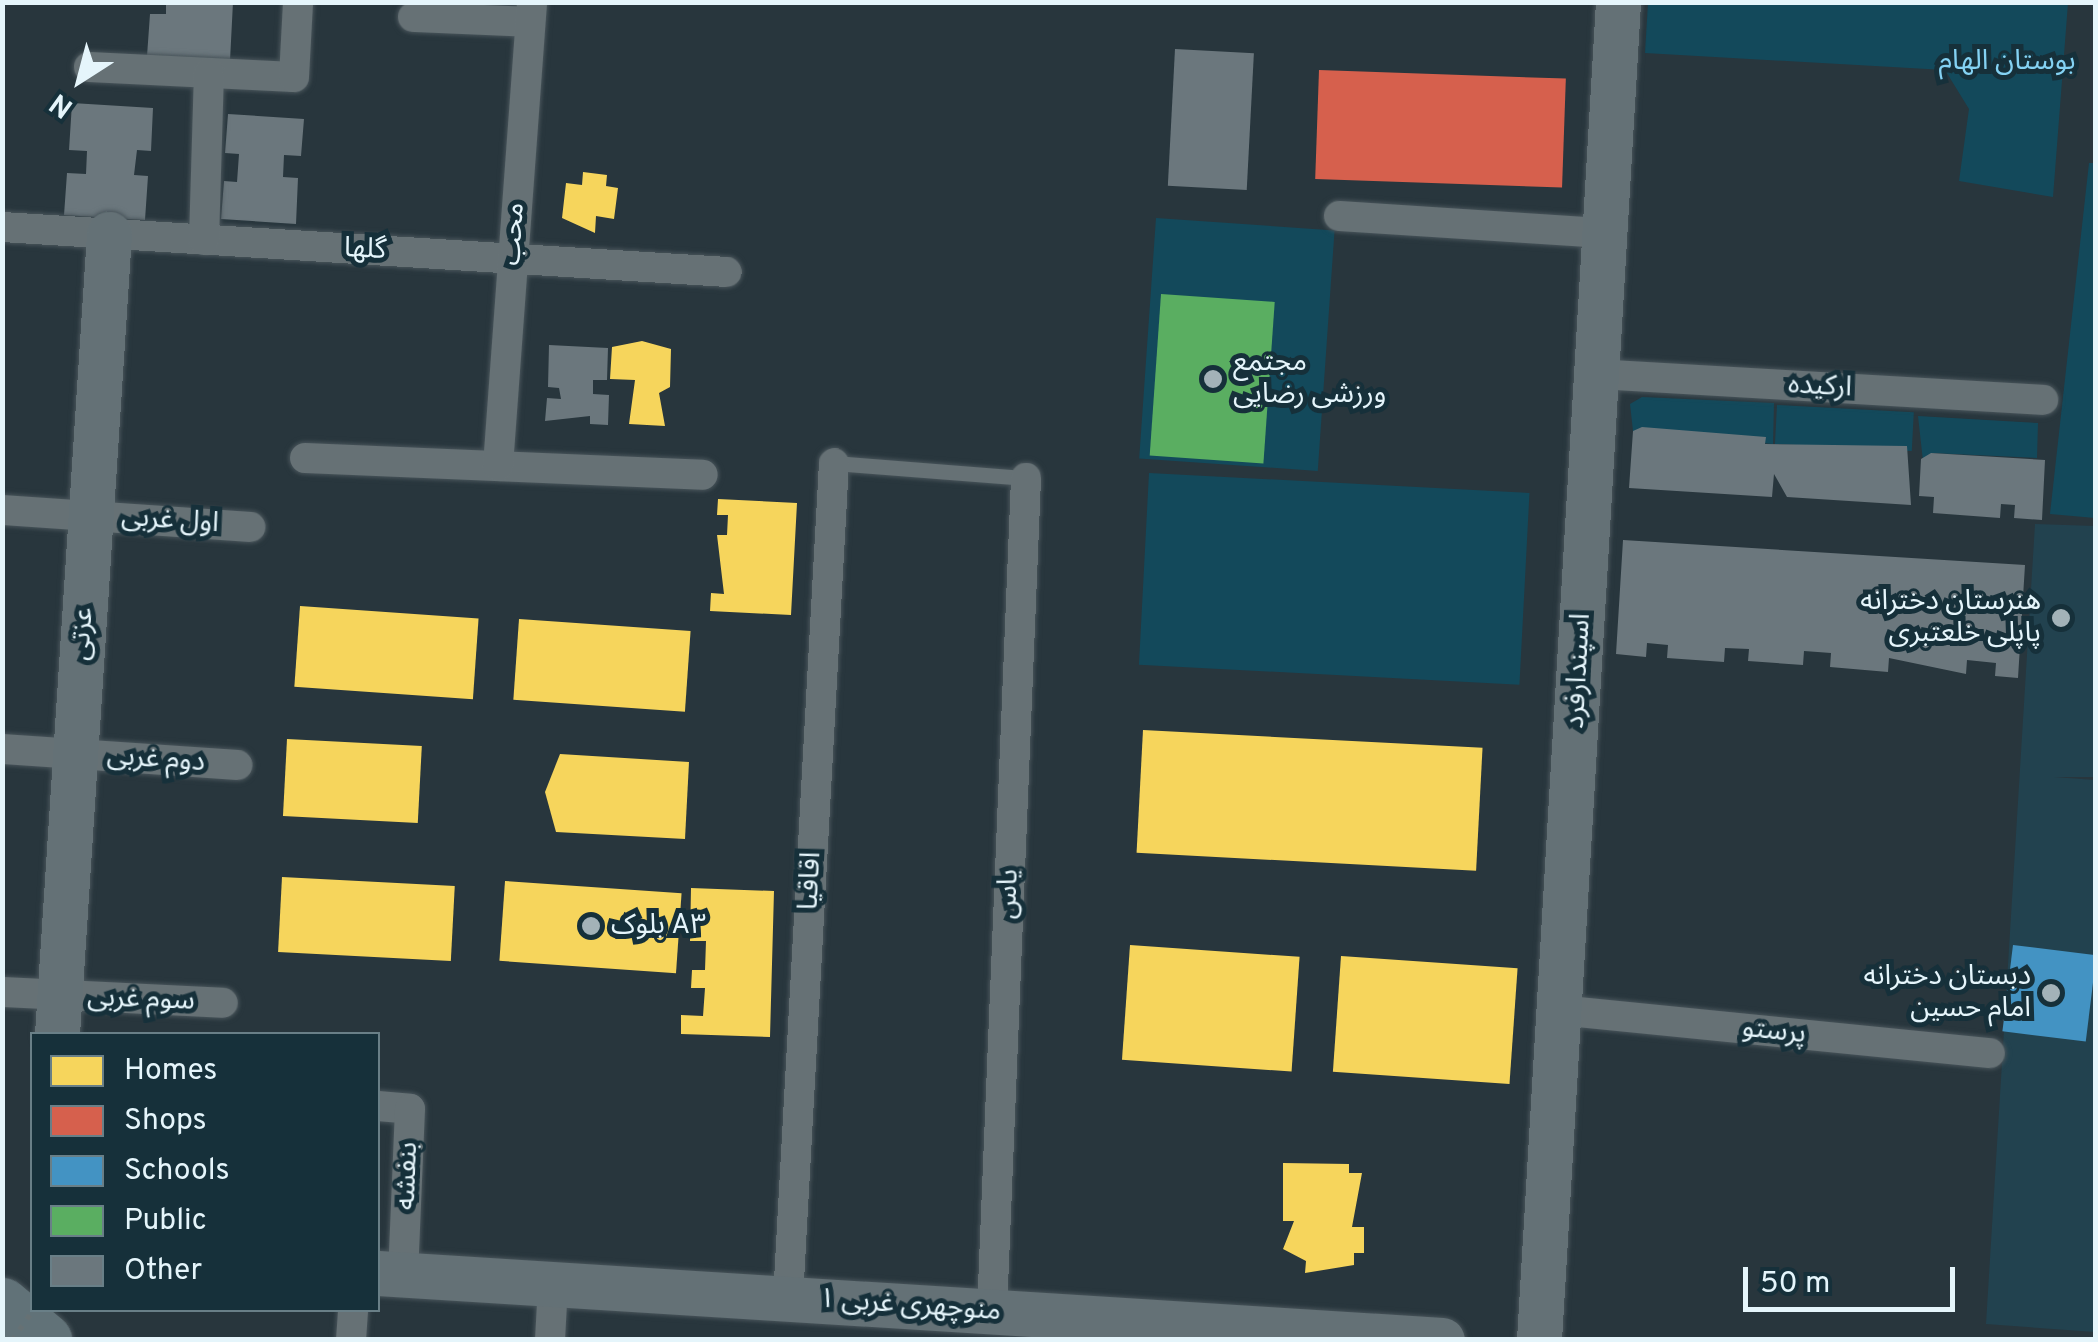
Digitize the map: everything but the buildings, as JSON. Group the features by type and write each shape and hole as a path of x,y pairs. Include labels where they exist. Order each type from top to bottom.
{"highway":[{"path":"2,1306 44,1340"}],"street":[{"path":"90,66 294,77 298,2"},
{"name":"اسپندارفرد","path":"1539,1340 1618,2"},
{"path":"413,17 531,12"},
{"name":"محب","path":"498,466 531,12"},
{"path":"204,240 209,72"},
{"path":"1339,216 1604,232"},
{"name":"گلها","path":"2,227 727,272"},
{"name":"عزتی","path":"58,1015 110,234"},
{"name":"ارکیده","path":"1596,374 2043,400"},
{"path":"306,458 703,475"},
{"name":"اقاقیا","path":"788,1298 834,463"},
{"name":"یاس","path":"992,1311 1026,478"},
{"name":"اول غربی","path":"2,510 250,528"},
{"name":"دوم غربی","path":"2,749 237,766"},
{"name":"سوم غربی","path":"2,992 58,1015 222,1003"},
{"name":"پرستو","path":"1558,1010 1990,1053"},
{"name":"بنفشه","path":"380,1106 410,1110 390,1274"},
{"name":"منوچهری غربی ۱","path":"390,1274 1442,1340"},
{"path":"550,1340 553,1284"},
{"path":"351,1340 353,1312"}],"lane":[{"path":"834,463 1026,478"}],"path":[{"path":"12,1340 32,1312"}],"shaded area":[{"path":"2035,524 2095,526 2095,777 2054,777 2095,780 2095,1332 1986,1324"}],"green space":[{"name":"بوستان الهام","path":"1648,3 2068,3 2053,197 1959,181 1969,109 1945,70 1645,53"},
{"path":"2089,163 2096,163 2095,518 2050,514"},
{"path":"1156,218 1335,230 1318,471 1139,458"},
{"path":"1642,397 1774,403 1773,444 1633,431 1630,404"},
{"path":"1777,405 1914,412 1912,451 1775,444"},
{"path":"1918,416 2038,423 2037,458 1932,453 1923,461"},
{"path":"1149,473 1529,493 1519,685 1139,665"}],"place":[{"name":"مجتمع ورزشی رضایی","path":"1213,379"},
{"name":"هنرستان دخترانه پاپلی خلعتبری","path":"2061,618"},
{"name":"بلوک A۳","path":"591,926"},
{"name":"دبستان دخترانه امام حسین","path":"2051,993"}]}
